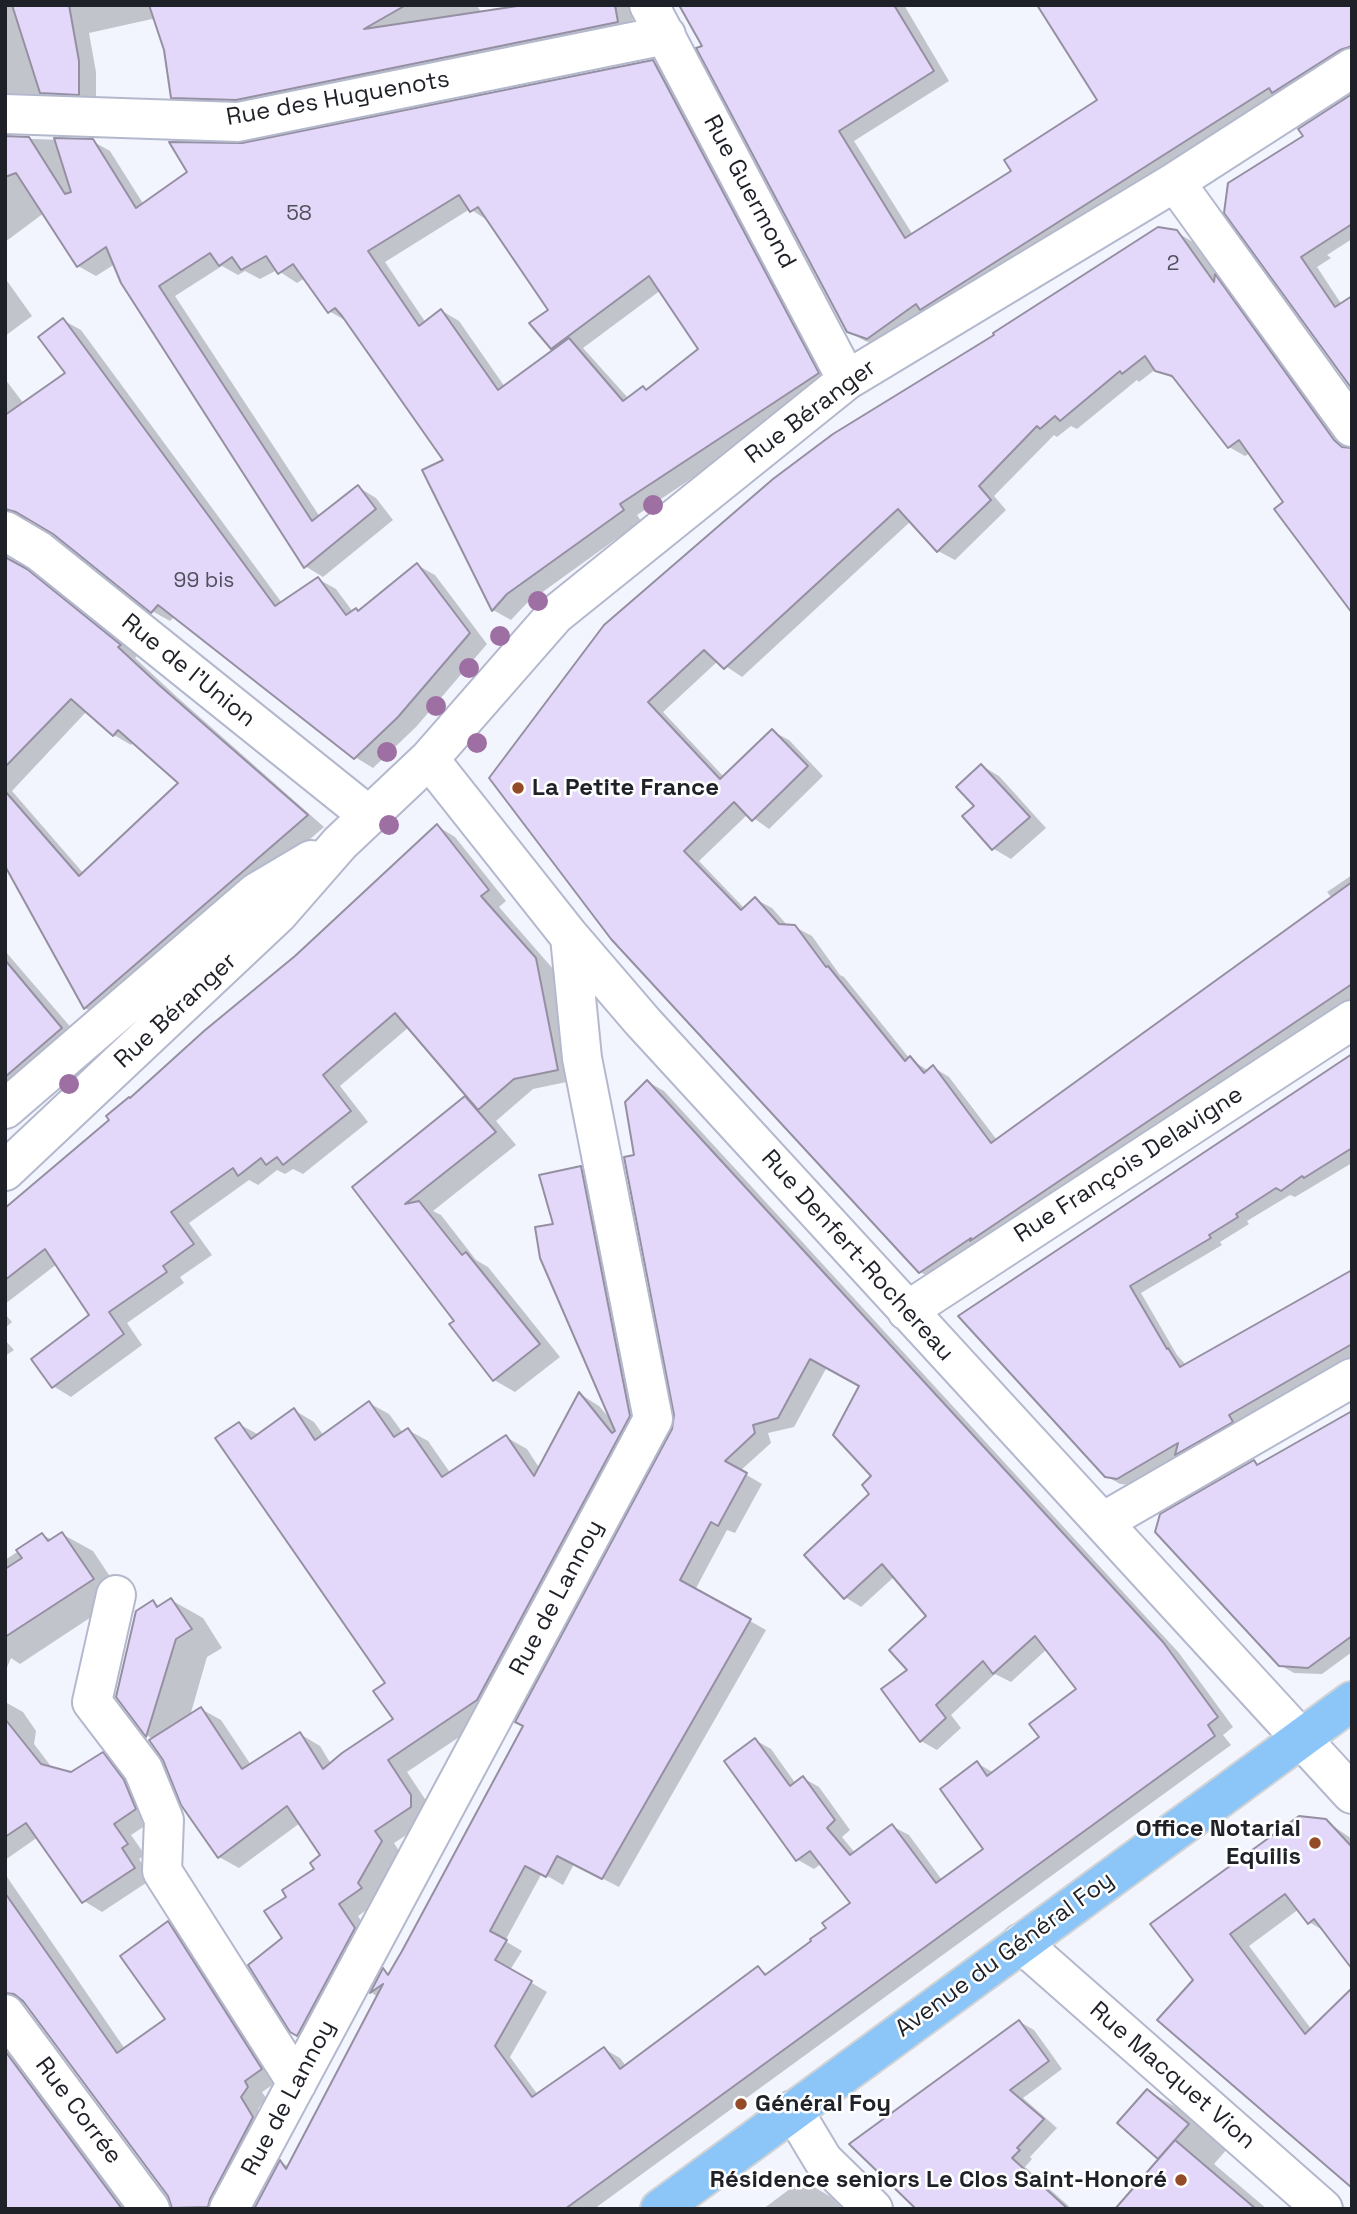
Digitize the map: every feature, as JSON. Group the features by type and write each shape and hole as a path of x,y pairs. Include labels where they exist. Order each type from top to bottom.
{"main road":[{"name":"Avenue du Général Foy","path":"660,2209 1352,1701"}],"street":[{"name":"Rue des Huguenots","path":"5,114 238,122 658,20"},
{"name":"Rue Guermond","path":"658,20 847,380"},
{"name":"Rue Béranger","path":"5,1171 278,914 340,843 429,759 555,615 847,380 1175,182 1352,68"},
{"path":"1175,182 1352,427"},
{"name":"Rue de l'Union","path":"5,531 39,551 368,815"},
{"name":"Rue Denfert-Rochereau","path":"429,759 570,937 643,1022 1352,1794"},
{"name":"Rue Béranger","path":"5,1109 257,892 340,843"},
{"name":"Rue de Lannoy","path":"229,2209 653,1419 582,1058 570,937"},
{"name":"Rue François Delavigne","path":"906,1311 1352,1020"},
{"path":"1103,1522 1352,1378"},
{"path":"116,1595 92,1702 143,1769 164,1820 162,1871 296,2083"},
{"name":"Rue Macquet Vion","path":"1021,1943 1323,2209"},
{"name":"Rue Corrée","path":"5,2014 150,2209"},
{"path":"793,2110 823,2160 873,2209"}],"building":[{"path":"12,5 69,5 79,61 79,95 40,93"},
{"path":"149,5 406,5 364,29 524,5 615,5 618,22 236,100 171,98 164,50"},
{"path":"679,5 894,5 934,71 839,131 905,238 1011,171 1004,160 1097,100 1037,5 1352,5 1352,46 1340,50 1272,93 1269,88 920,310 916,304 867,339 847,332 696,48 702,46"},
{"path":"653,60 819,373 620,504 624,510 507,594 492,611 422,470 443,460 342,316 335,308 328,313 293,264 278,274 266,256 241,270 232,257 219,266 210,253 159,286 312,521 358,485 376,509 304,568 121,283 106,247 77,267 16,173 5,177 5,136 29,137 65,194 71,192 54,138 93,139 136,208 187,172 169,142 242,143","holes":["459,195 470,212 478,207 548,310 529,323 551,349 649,276 698,349 646,390 643,386 623,401 569,338 498,390 441,309 419,326 368,251"]},
{"path":"1352,94 1352,224 1301,257 1335,307 1352,296 1352,389 1224,213 1228,183 1303,136 1298,129"},
{"path":"1158,227 1177,230 1214,282 1215,274 1334,440 1342,447 1352,448 1352,613 1274,509 1283,502 1239,440 1228,448 1172,376 1155,371 1145,356 1122,374 1120,371 1060,421 1055,416 1040,429 1037,426 979,486 991,500 937,552 898,509 724,669 704,650 648,702 720,779 772,729 808,766 752,821 734,802 684,851 741,910 755,897 779,924 795,925 826,967 828,966 905,1061 910,1056 924,1073 933,1065 991,1143 1352,882 1352,984 919,1273 611,939 489,778 604,625 773,479 833,434 994,335 993,333"},
{"path":"63,318 275,606 318,577 346,615 356,608 358,611 417,563 470,633 398,717 354,759 158,605 151,613 53,534 16,512 5,509 5,415 65,373 38,337"},
{"path":"5,557 27,569 121,645 118,647 159,685 308,815 84,1009 5,866 5,791 79,876 178,783 118,730 113,736 71,699 5,767"},
{"path":"981,764 1030,817 992,850 962,816 974,806 956,787"},
{"path":"437,824 489,890 481,896 536,958 558,1070 514,1079 478,1110 395,1013 323,1075 351,1111 283,1165 277,1157 266,1165 261,1158 238,1176 233,1168 171,1212 194,1244 163,1266 167,1272 109,1312 124,1334 52,1388 31,1359 89,1315 45,1249 5,1280 5,1208 109,1120 106,1116 295,956"},
{"path":"5,960 62,1028 5,1077"},
{"path":"1352,1054 1352,1148 1281,1191 1276,1188 1236,1214 1238,1217 1209,1235 1211,1238 1130,1286 1180,1367 1352,1270 1352,1344 1229,1415 1233,1422 1175,1455 1178,1443 1117,1479 1105,1477 958,1316"},
{"path":"647,1080 1163,1642 1218,1717 1208,1725 1215,1736 565,2209 254,2209 280,2160 286,2169 383,1984 370,1993 383,1968 388,1975 523,1726 515,1722 672,1429 674,1415 624,1157 634,1155 625,1102","holes":["810,1359 859,1386 833,1435 871,1476 862,1485 869,1494 804,1555 844,1599 882,1564 926,1616 889,1650 907,1670 881,1689 920,1742 946,1718 936,1705 983,1661 993,1674 1035,1636 1076,1689 1029,1724 1039,1737 987,1776 977,1761 940,1789 983,1849 936,1883 892,1824 850,1855 827,1828 835,1820 803,1776 790,1786 755,1738 724,1761 796,1861 810,1851 850,1903 822,1923 826,1928 810,1939 811,1941 765,1975 758,1966 620,2069 604,2047 532,2097 495,2046 532,1981 495,1960 507,1940 490,1931 525,1866 546,1877 557,1856 602,1879 751,1619 680,1580 711,1522 718,1526 747,1473 725,1461 755,1433 753,1425 778,1418"]},
{"path":"465,1096 496,1132 405,1204 419,1201 462,1255 466,1252 540,1344 493,1381 449,1324 454,1321 352,1187"},
{"path":"581,1166 630,1416 477,1700 388,1760 411,1795 411,1807 375,1831 382,1841 358,1883 362,1888 339,1904 355,1928 297,2036 290,2032 248,1965 282,1938 264,1911 286,1897 282,1890 314,1869 310,1863 320,1855 287,1806 218,1858 181,1805 163,1760 149,1740 201,1707 242,1769 300,1732 323,1769 393,1719 373,1691 385,1683 215,1438 239,1422 251,1439 294,1408 315,1440 369,1401 394,1437 408,1428 442,1477 506,1435 534,1476 579,1392 612,1433 615,1431 540,1258 535,1227 553,1224 539,1175"},
{"path":"1352,1411 1352,1636 1308,1668 1279,1666 1155,1532 1160,1514 1254,1460 1257,1465"},
{"path":"62,1532 94,1579 5,1637 5,1569 22,1558 16,1550 42,1533 48,1541"},
{"path":"171,1598 192,1629 176,1639 146,1737 116,1697 136,1611 153,1600 157,1607"},
{"path":"5,1719 41,1764 71,1772 103,1752 124,1780 136,1809 114,1824 128,1844 122,1848 135,1868 82,1903 26,1823 5,1837"},
{"path":"1299,1816 1326,1819 1352,1847 1352,1969 1314,1919 1308,1924 1285,1894 1230,1934 1305,2034 1352,1988 1352,2188 1157,2020 1193,1980 1150,1924"},
{"path":"5,1893 117,2053 165,2019 120,1956 168,1921 262,2069 245,2081 248,2087 241,2097 253,2117 208,2207 172,2208 168,2196 23,2001 14,1994 5,1993"},
{"path":"1019,2020 1049,2061 1010,2090 1044,2119 1017,2148 1020,2150 1012,2158 1068,2209 916,2209 849,2144"},
{"path":"5,2051 122,2209 5,2209"},
{"path":"1147,2089 1189,2124 1158,2159 1117,2123"},
{"name":"Résidence seniors Le Clos Saint-Honoré","path":"1175,2140 1256,2209 1115,2209"}],"place":[{"name":"La Petite France","path":"518,788"},
{"name":"Office Notarial Equilis","path":"1315,1843"},
{"name":"Général Foy","path":"741,2104"},
{"name":"Résidence seniors Le Clos Saint-Honoré","path":"1181,2180"}]}
